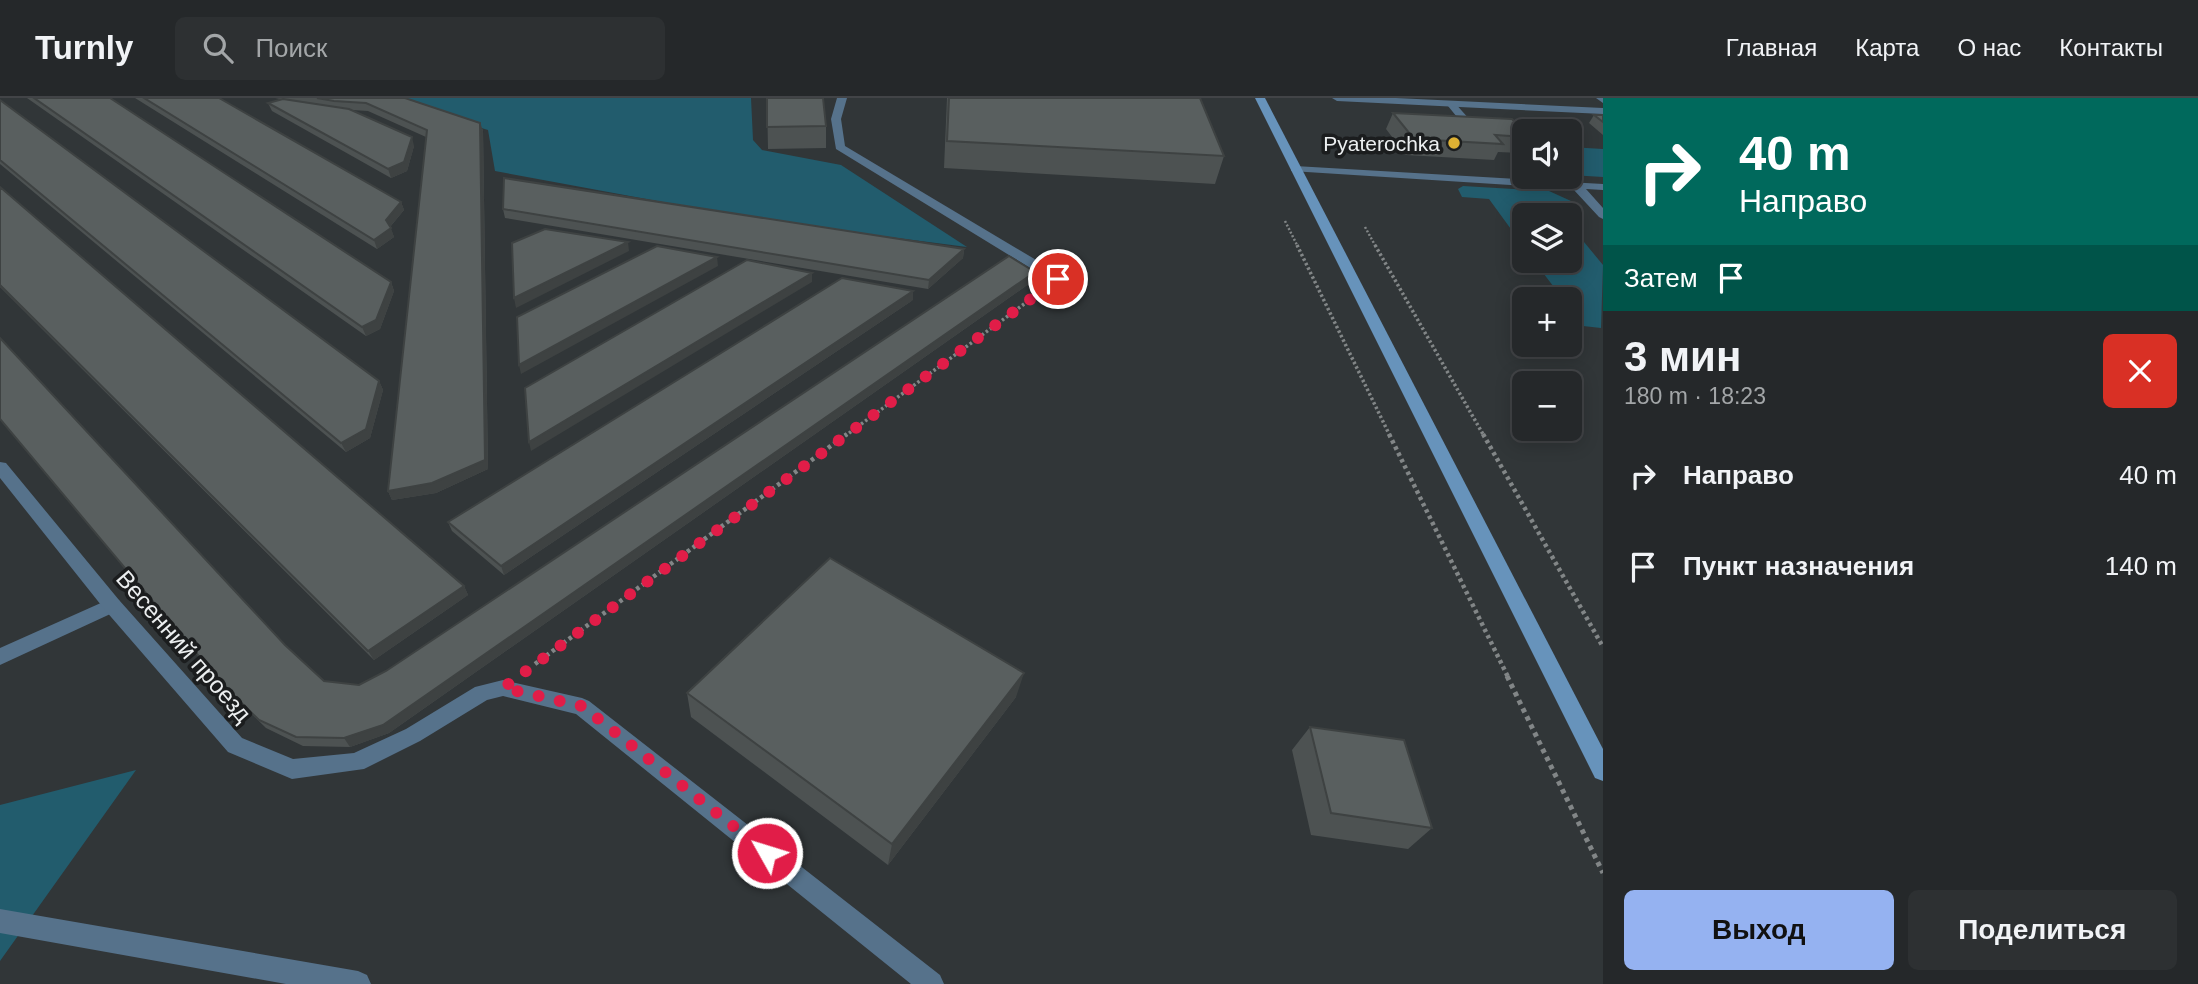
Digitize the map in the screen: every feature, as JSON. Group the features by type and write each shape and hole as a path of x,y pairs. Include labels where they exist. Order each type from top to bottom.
{"street":[{"path":"842,98 836,120 840,146 1058,279"},
{"path":"1260,98 1603,771"},
{"path":"1337,98 1451,104 1465,102 1603,111"},
{"path":"1451,104 1474,131"},
{"path":"1295,169 1512,181"},
{"path":"1582,185 1603,187"},
{"path":"1580,189 1603,215"},
{"name":"Весенний проезд","path":"0,467 113,605 235,745 292,769 356,762 413,735 482,693 503,688"},
{"path":"0,657 113,605"},
{"path":"503,688 582,706 931,984"},
{"path":"0,921 358,984"}],"path":[{"path":"1285,222 1603,873"},
{"path":"1364,226 1603,647"},
{"path":"503,688 1058,279"}],"shaded area":[{"path":"362,98 751,98 753,140 762,150 841,165 967,247 766,221 495,171 488,130 409,106"},
{"path":"1582,148 1603,149 1603,177 1582,176"},
{"path":"1463,186 1549,191 1575,203 1512,203 1512,231 1489,199 1462,197 1458,189"},
{"path":"1582,240 1603,265 1601,328 1582,325 1582,287 1554,287 1543,273 1582,273"},
{"path":"136,770 0,961 0,805"}],"building":[{"path":"34,98 110,98 391,282 376,320 362,327"},
{"path":"144,98 219,98 401,202 386,220 391,228 374,240"},
{"path":"317,98 405,98 480,123 485,460 432,483 388,491 427,130 366,103"},
{"path":"767,98 823,98 826,126 767,127"},
{"path":"949,98 1200,98 1224,156 947,141"},
{"path":"283,99 349,109 412,137 404,162 388,169 268,103"},
{"path":"0,100 379,381 366,429 341,443 0,160"},
{"path":"1393,113 1512,119 1512,136 1495,135 1503,144 1414,139"},
{"path":"1594,115 1603,115 1603,122"},
{"path":"504,178 964,249 929,280 503,209"},
{"path":"0,187 464,586 368,651 0,285"},
{"path":"545,229 628,242 514,298 512,243"},
{"path":"657,246 717,257 519,365 517,317"},
{"path":"1009,256 1035,272 383,725 344,738 296,737 259,720 223,685 0,419 0,338 285,645 324,681 359,685 386,671"},
{"path":"747,260 812,273 529,442 525,388"},
{"path":"842,278 913,291 501,566 448,522"},
{"path":"830,558 1024,673 892,844 687,693"},
{"path":"1310,727 1404,740 1432,828 1331,813"}],"place":[{"name":"Pyaterochka","path":"1454,143"}],"route":[{"path":"767,853 582,706 503,688 1058,279"}]}
